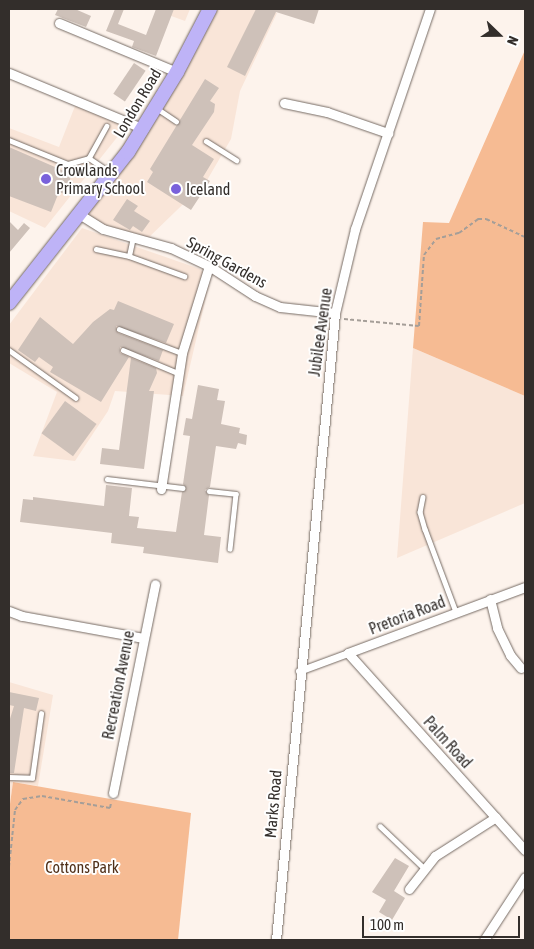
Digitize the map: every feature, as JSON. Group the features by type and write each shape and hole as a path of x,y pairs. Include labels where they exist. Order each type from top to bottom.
{"main road":[{"name":"London Road","path":"9,303 112,173 144,129 210,9"}],"street":[{"name":"Jubilee Avenue","path":"299,671 335,316 355,228 430,9"},
{"path":"59,23 177,72"},
{"path":"9,73 144,129"},
{"path":"284,103 327,112 388,133"},
{"name":"Spring Gardens","path":"80,214 103,229 171,248 209,266 255,296 280,307 335,316"},
{"path":"161,487 182,353 209,266"},
{"name":"Recreation Avenue","path":"113,793 155,584"},
{"name":"Pretoria Road","path":"299,671 525,587"},
{"path":"490,599 497,628 510,655 521,668"},
{"path":"9,610 22,616 143,638"},
{"name":"Palm Road","path":"348,653 525,850"},
{"name":"Marks Road","path":"276,940 299,671"},
{"path":"410,889 435,856 496,817"},
{"path":"484,940 525,877"}],"lane":[{"path":"156,108 176,121"},
{"path":"9,140 68,164 89,158 107,126"},
{"path":"206,141 236,160"},
{"path":"89,158 112,173"},
{"path":"129,256 133,237"},
{"path":"96,249 129,256 184,276"},
{"path":"119,328 182,353"},
{"path":"9,350 76,398"},
{"path":"123,350 178,372"},
{"path":"107,479 161,487 182,488"},
{"path":"210,491 236,494 230,549"},
{"path":"423,497 420,512 456,612"},
{"path":"9,777 32,778 41,714"},
{"path":"380,826 425,869"}],"path":[{"path":"335,316 419,326 424,255 436,239 459,233 478,219 486,219 525,237"},
{"path":"9,867 16,810 23,798 42,796 110,808 113,793"}],"shaded area":[{"path":"152,9 190,9 185,21"},
{"path":"210,9 261,9 277,13 240,91 231,139 206,182 145,241 103,229 79,214"},
{"name":"Crowlands Primary School","path":"75,106 126,126 45,228 9,211 9,128 59,147"},
{"path":"82,228 200,269 210,280 183,396 115,391 108,411 75,461 33,456 57,392 9,363 9,325"},
{"path":"413,348 525,396 525,503 397,558"},
{"path":"9,682 53,695 38,786 13,782 9,811"}],"green space":[{"path":"525,50 525,396 413,348 423,222 449,223"},
{"name":"Cottons Park","path":"13,782 191,813 178,940 9,940 9,811"}],"building":[{"path":"58,9 75,9 91,16 86,27 55,15"},
{"path":"115,9 124,9 118,24 146,35 156,9 174,9 156,56 132,47 134,41 106,31"},
{"path":"256,9 319,9 314,24 276,12 245,76 227,67"},
{"path":"134,63 146,71 125,102 113,94"},
{"path":"205,79 219,88 210,101 215,104 214,112 192,145 214,159 203,177 210,181 191,210 147,182 153,172 150,169"},
{"path":"9,147 71,174 67,195 59,192 51,212 9,196"},
{"path":"127,199 138,206 134,211 150,221 142,232 133,226 130,230 113,220"},
{"path":"9,221 18,230 24,223 30,228 9,253"},
{"path":"118,301 174,324 166,343 116,326 118,333 163,350 159,361 120,347 120,353 129,357 101,402 50,372 53,367 39,357 35,362 18,350 40,317 73,344 93,322 110,309 114,310"},
{"path":"131,358 156,368 157,373 149,391 154,391 144,469 100,464 102,448 119,450"},
{"path":"198,385 219,389 217,400 225,401 221,424 240,428 239,433 247,435 246,445 238,443 236,449 216,446 210,487 205,490 209,495 204,535 221,537 218,563 143,553 144,547 111,543 112,533 20,522 23,499 33,500 33,497 104,506 106,485 132,488 129,516 139,517 137,528 176,532 182,492 186,489 183,484 190,436 183,435 186,418 192,419"},
{"path":"65,401 97,424 73,456 41,433"},
{"path":"9,692 39,698 36,711 24,708 14,773 9,773 9,722 14,706 9,705"},
{"path":"395,858 409,866 394,891 405,898 392,920 379,912 386,900 372,892"}],"place":[{"name":"Crowlands Primary School","path":"46,179"},
{"name":"Iceland","path":"176,189"}]}
